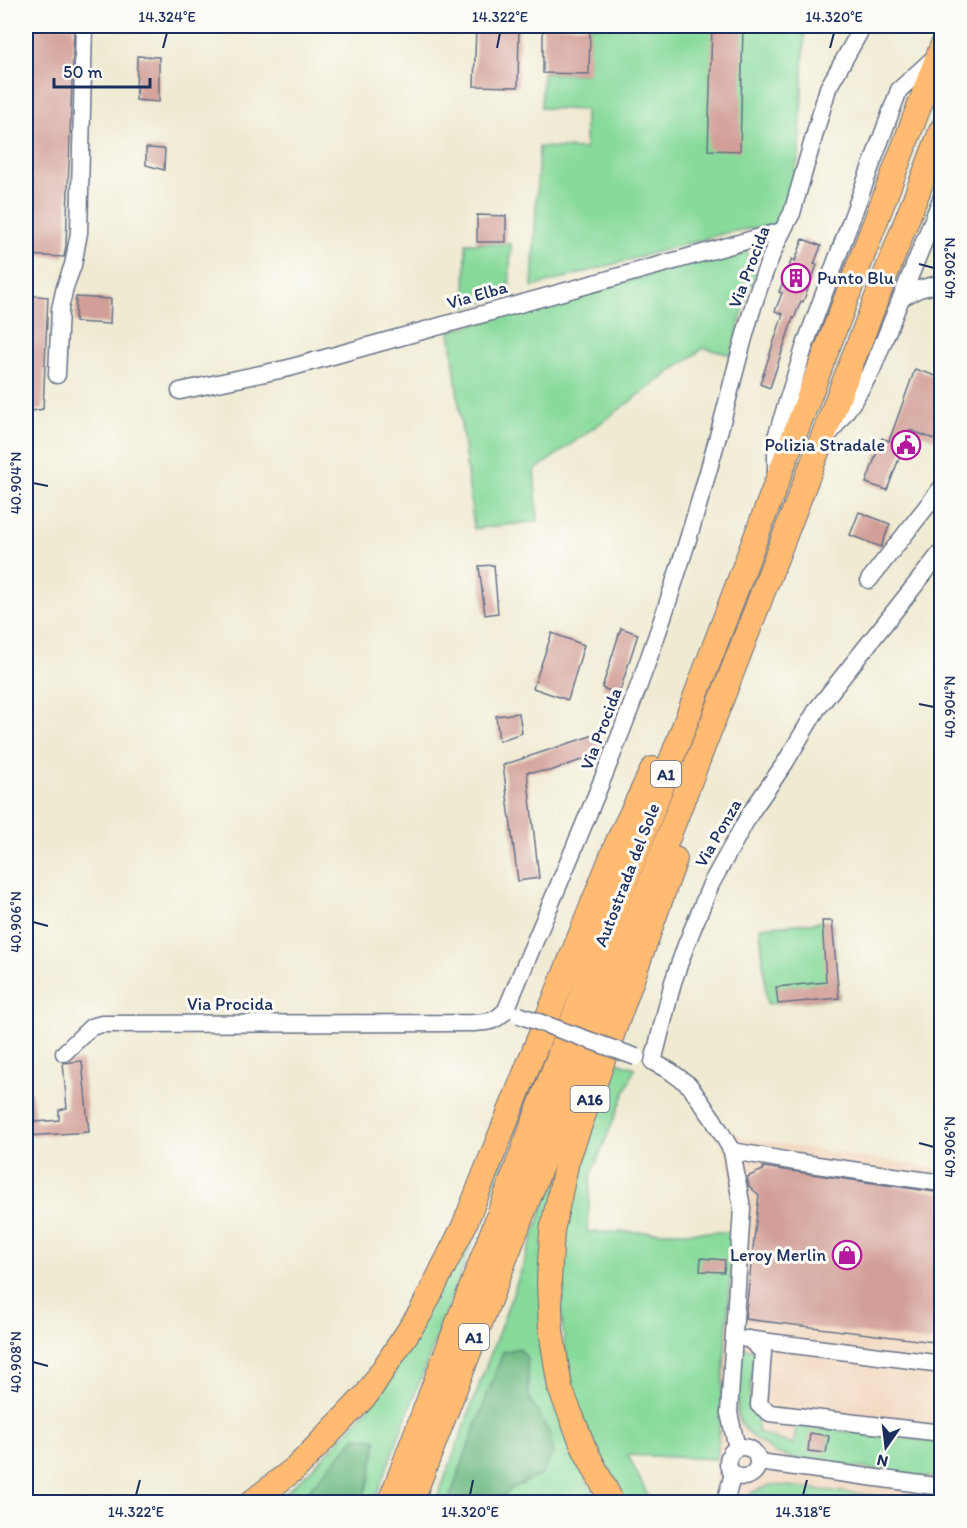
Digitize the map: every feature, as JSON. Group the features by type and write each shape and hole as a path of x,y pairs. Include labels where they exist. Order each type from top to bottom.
{"highway":[{"name":"Autostrada del Sole","path":"390,1503 940,50"},
{"name":"Autostrada del Sole","path":"411,1503 942,129"},
{"path":"252,1503 298,1466 367,1394 421,1312 464,1226 618,841 656,764 697,692"},
{"name":"A16","path":"612,1503 584,1448 560,1388 550,1310 552,1231 567,1161 674,862 720,699"}],"street":[{"path":"57,375 60,309 73,265 79,233 84,26"},
{"name":"Via Procida","path":"64,1053 91,1027 102,1024 472,1023 488,1022 512,1013 628,716 678,571 712,458 753,304 782,231 792,213 828,88 863,26"},
{"path":"818,446 852,404 872,370 942,197"},
{"name":"Via Elba","path":"180,391 289,368 782,231"},
{"path":"924,239 942,235"},
{"path":"901,298 919,289 942,283"},
{"path":"869,580 942,487"},
{"name":"Via Ponza","path":"653,1062 673,982 686,945 711,884 746,821 817,709 942,551"},
{"path":"512,1013 653,1062 670,1071 689,1085 732,1151 742,1208 741,1338 729,1413 737,1448"},
{"path":"732,1151 942,1183"},
{"path":"741,1338 942,1364"},
{"path":"741,1338 763,1352"},
{"path":"763,1352 785,1344"},
{"path":"763,1352 759,1405 770,1413 942,1433"},
{"path":"742,1447 752,1449 759,1462 755,1472 742,1478 729,1470 727,1460 737,1448 742,1447"},
{"path":"759,1462 942,1487"},
{"path":"725,1503 733,1474"}],"shaded area":[{"path":"733,1130 743,1138 941,1169 941,1502 714,1502 735,1209 727,1156 722,1147"}],"green space":[{"path":"590,26 805,26 799,156 795,171 794,191 786,192 784,215 776,225 729,232 532,287 539,147 585,149 585,110 541,108 543,73 588,74"},
{"path":"466,243 511,244 509,294 465,307"},
{"path":"746,248 752,272 757,273 747,296 731,355 704,348 534,471 538,521 474,529 450,331"},
{"path":"832,921 839,998 767,1004 760,927"},
{"path":"582,954 374,1502 275,1502 330,1451 379,1395"},
{"path":"615,1006 559,1166 555,1403 577,1462 598,1502 436,1502 516,1285"},
{"path":"611,1060 635,1068 591,1175 587,1232 734,1232 717,1459 628,1455 651,1502 625,1502 594,1442 584,1421 569,1371 562,1318 561,1265 569,1189"},
{"path":"519,1348 527,1358 529,1397 550,1434 553,1453 542,1474 511,1489 496,1502 448,1502 503,1352"},
{"path":"740,1349 754,1350 749,1410 758,1417 757,1432 794,1445 796,1421 806,1422 806,1427 941,1442 941,1479 792,1458 773,1452 747,1432 737,1414"},
{"path":"356,1437 377,1440 370,1479 361,1502 298,1502"},
{"path":"770,1485 777,1485 933,1502 736,1502"}],"building":[{"path":"26,26 74,26 64,257 26,255"},
{"path":"476,26 519,26 518,87 474,86"},
{"path":"543,26 590,26 589,74 543,73"},
{"path":"712,26 743,26 740,151 708,150"},
{"path":"137,56 159,57 159,102 136,100"},
{"path":"146,148 165,149 164,170 146,165"},
{"path":"477,215 506,216 506,242 477,242"},
{"name":"Punto Blu","path":"803,239 821,246 814,264 817,265 803,302 801,301 793,318 770,388 760,384 783,314 775,311 782,293 779,292"},
{"path":"26,295 48,297 43,409 26,412"},
{"path":"76,297 111,299 110,324 75,322"},
{"path":"915,369 942,378 942,434 939,441 910,430 887,490 866,483 882,438 889,441"},
{"path":"859,512 890,524 881,547 850,535"},
{"path":"494,565 498,613 485,615 479,566"},
{"path":"621,628 638,634 619,694 602,688"},
{"path":"552,633 584,645 568,700 533,688"},
{"path":"519,713 522,733 499,741 496,716"},
{"path":"600,733 604,746 602,753 550,771 527,772 539,878 518,881 503,765"},
{"path":"822,921 832,921 839,998 778,1004 776,987 826,982"},
{"path":"82,1061 89,1132 26,1136 26,1092 31,1091 36,1122 59,1120 59,1110 67,1108 63,1063"},
{"name":"Leroy Merlin","path":"763,1167 942,1193 942,1343 745,1319 759,1195 749,1186 747,1177 763,1170"},
{"path":"701,1258 725,1260 724,1272 700,1271"},
{"path":"810,1433 829,1436 826,1453 808,1451"}],"place":[{"name":"Punto Blu","path":"796,278"},
{"name":"Polizia Stradale","path":"906,445"},
{"name":"Leroy Merlin","path":"847,1255"}]}
